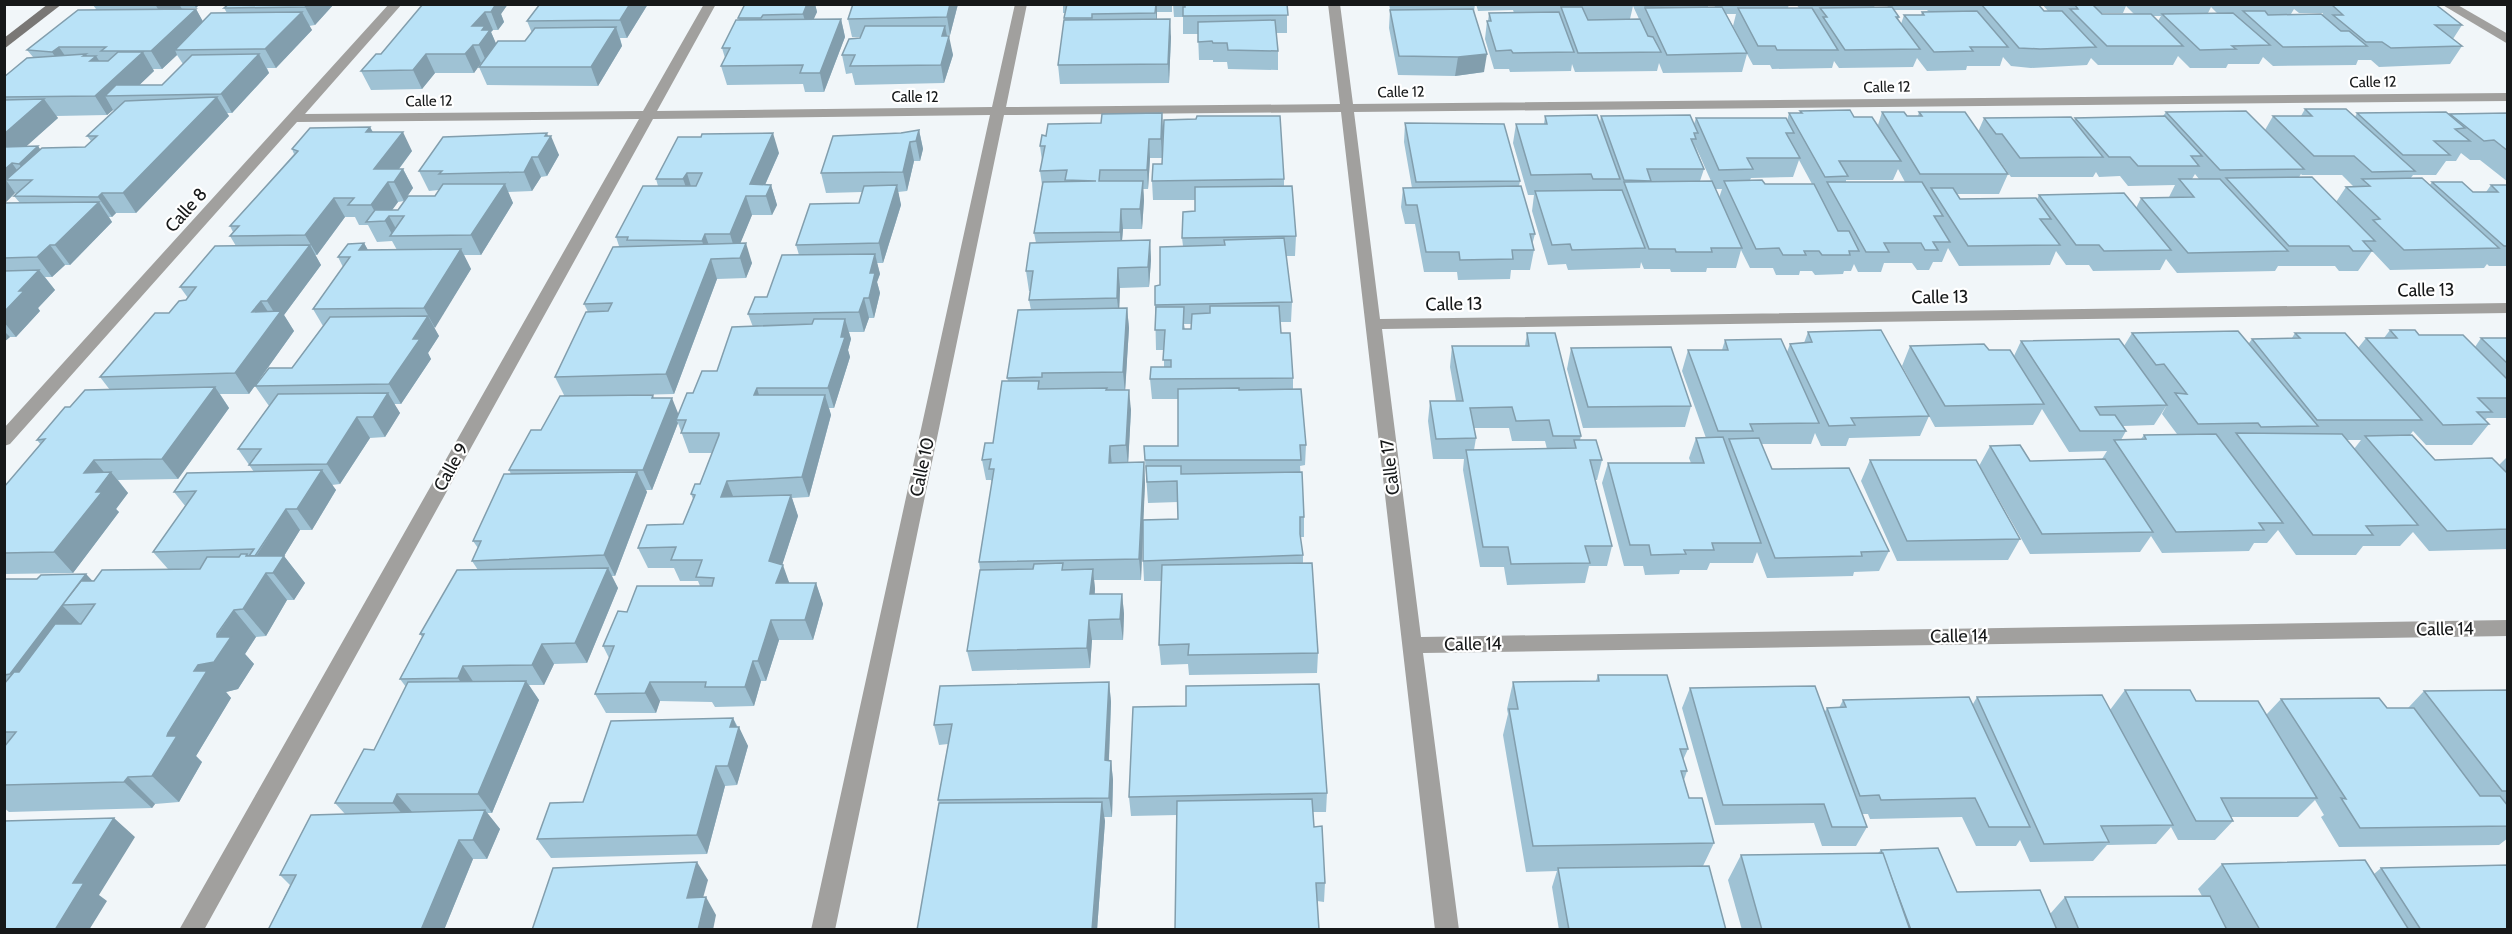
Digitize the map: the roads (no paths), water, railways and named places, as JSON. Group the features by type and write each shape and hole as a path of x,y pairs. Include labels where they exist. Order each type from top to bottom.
{"street":[{"path":"4,45 56,4"},
{"name":"Calle 8","path":"4,440 396,4"},
{"name":"Calle 9","path":"191,930 710,4"},
{"name":"Calle 10","path":"823,930 1021,4"},
{"name":"Calle 17","path":"1334,4 1447,930"},
{"path":"2447,4 2508,40"},
{"name":"Calle 12","path":"294,118 1346,110 2508,97"},
{"name":"Calle 13","path":"1372,324 2508,308"},
{"name":"Calle 14","path":"1411,645 2508,628"}]}
